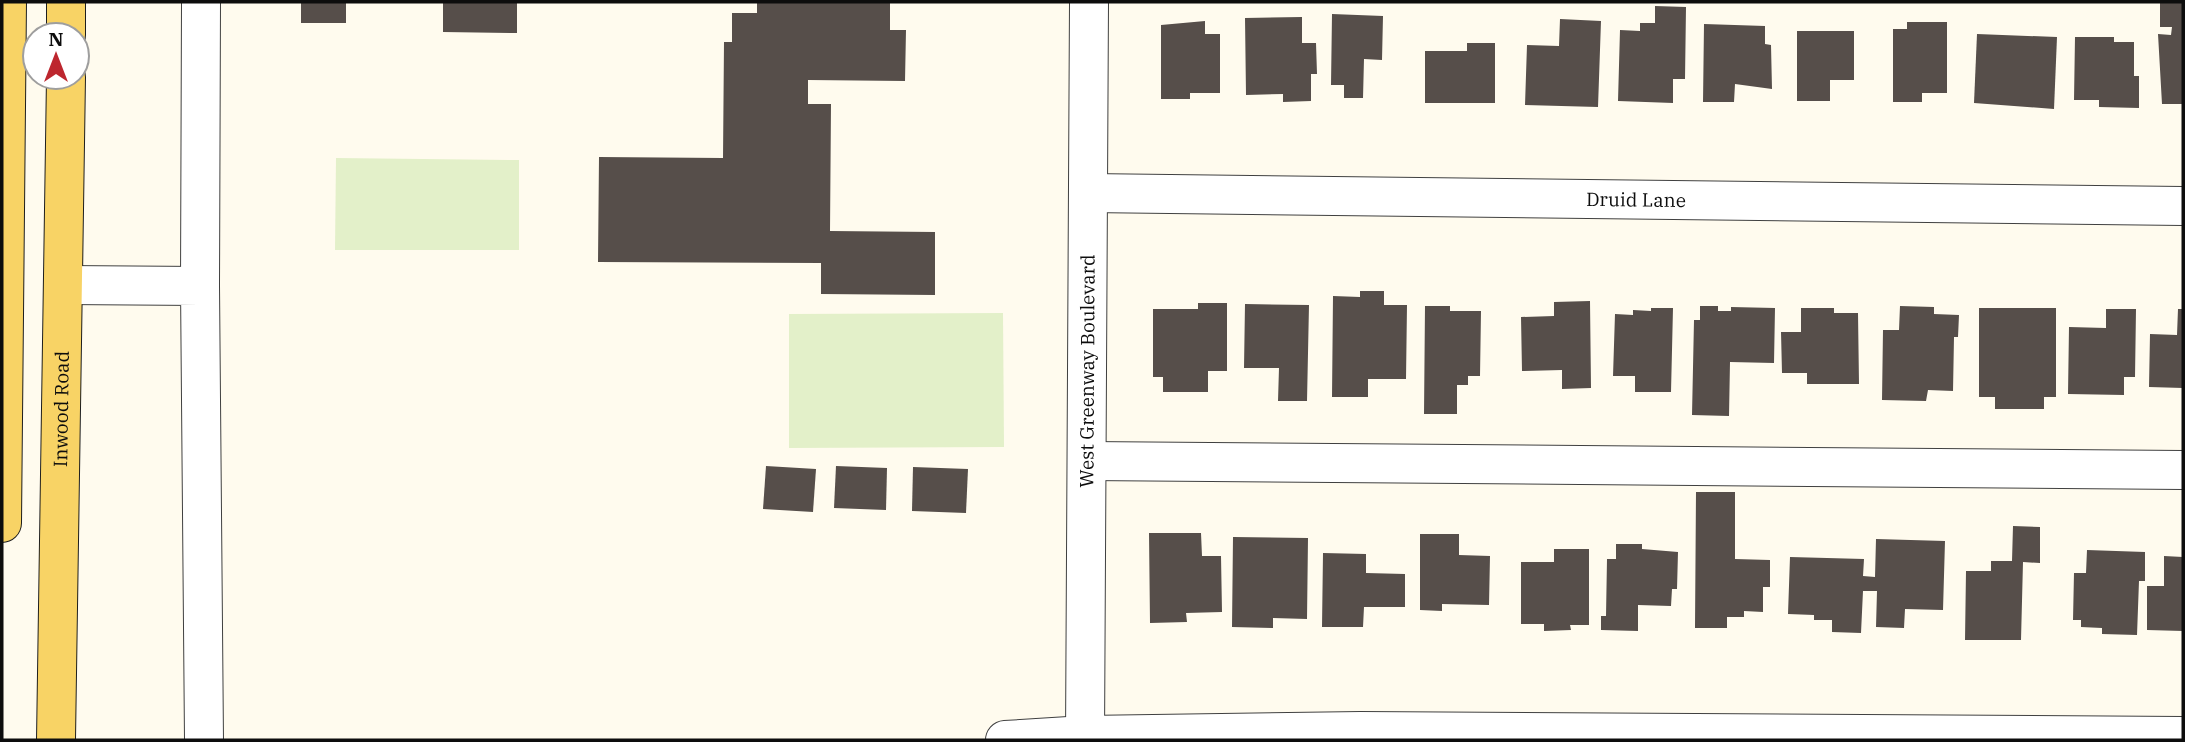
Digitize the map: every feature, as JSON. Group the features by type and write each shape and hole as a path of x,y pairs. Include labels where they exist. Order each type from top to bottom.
{"main road":[{"path":"2,523 4,81 7,2"},
{"path":"66,2 66,21"},
{"name":"Inwood Road","path":"56,740 66,91"}],"street":[{"path":"201,2 200,286 204,740"},
{"name":"West Greenway Boulevard","path":"1086,738 1089,2"},
{"name":"Druid Lane","path":"1088,192 2183,206"},
{"path":"65,285 200,286"},
{"path":"1087,461 2183,470"},
{"path":"1005,740 1361,731 2183,736"}],"green space":[{"path":"336,158 519,160 519,250 335,250"},
{"path":"1003,313 1004,447 789,448 789,314"}],"building":[{"path":"301,2 346,2 346,23 301,23"},
{"path":"443,2 517,2 517,33 443,32"},
{"path":"757,2 890,2 890,30 906,30 905,81 808,80 808,104 831,104 830,231 935,232 935,295 821,294 821,263 598,262 599,157 723,158 724,42 732,42 732,13 757,13"},
{"path":"2160,2 2183,2 2183,104 2162,104 2158,34 2171,35 2172,27 2160,27"},
{"path":"1655,6 1686,7 1685,79 1673,79 1673,103 1618,101 1620,30 1640,31 1640,23 1655,23"},
{"path":"1332,14 1383,16 1382,60 1364,59 1363,98 1344,98 1344,85 1331,85"},
{"path":"1302,17 1302,43 1316,43 1317,74 1311,74 1311,101 1283,102 1283,94 1246,95 1245,18"},
{"path":"1560,19 1601,21 1598,107 1525,105 1527,45 1559,46"},
{"path":"1205,21 1205,34 1220,34 1220,93 1190,93 1190,99 1161,99 1161,25"},
{"path":"1907,22 1947,22 1947,93 1922,93 1922,102 1893,102 1893,29 1907,29"},
{"path":"1704,24 1765,26 1765,44 1771,45 1772,89 1735,84 1734,102 1703,102"},
{"path":"1797,31 1854,31 1854,80 1830,80 1830,101 1797,101"},
{"path":"1977,34 2057,37 2054,109 1974,103"},
{"path":"2075,37 2114,37 2114,42 2134,42 2134,76 2139,76 2139,108 2099,107 2099,100 2074,100"},
{"path":"1467,43 1495,43 1495,103 1425,103 1425,51 1467,51"},
{"path":"1360,291 1384,291 1384,305 1407,305 1406,379 1368,379 1368,397 1332,397 1333,296 1360,297"},
{"path":"1590,301 1591,388 1562,389 1562,370 1522,371 1521,317 1554,316 1554,302"},
{"path":"1198,303 1227,303 1227,371 1208,371 1208,392 1163,392 1163,377 1153,377 1153,309 1198,309"},
{"path":"1245,304 1309,305 1307,401 1278,401 1279,368 1244,368"},
{"path":"1425,306 1450,306 1450,311 1481,311 1480,376 1468,376 1468,385 1457,385 1457,414 1424,414"},
{"path":"1700,306 1718,306 1718,311 1731,311 1731,307 1775,308 1774,363 1730,362 1729,416 1692,415 1694,320 1700,320"},
{"path":"1900,306 1934,307 1934,314 1959,315 1958,337 1954,337 1953,391 1928,390 1926,401 1882,400 1883,330 1899,330"},
{"path":"1651,308 1673,308 1671,392 1635,392 1635,376 1613,376 1615,314 1633,315 1633,310 1651,311"},
{"path":"1801,308 1834,308 1834,313 1858,313 1859,384 1807,384 1807,373 1782,373 1781,332 1801,332"},
{"path":"1979,308 2056,308 2056,397 2044,397 2044,409 1995,409 1995,397 1979,397"},
{"path":"2106,309 2136,309 2135,377 2124,377 2124,395 2068,394 2069,327 2106,328"},
{"path":"2178,309 2183,309 2183,388 2149,387 2150,334 2177,335"},
{"path":"766,466 816,469 813,512 763,509"},
{"path":"836,466 887,468 886,510 834,508"},
{"path":"913,467 968,469 966,513 912,511"},
{"path":"1696,492 1735,492 1735,559 1770,560 1770,587 1763,587 1763,612 1744,611 1744,617 1727,617 1727,628 1695,628"},
{"path":"2013,526 2040,527 2040,563 2023,562 2021,640 1965,640 1966,571 1991,571 1991,561 2012,561"},
{"path":"1149,533 1201,533 1202,556 1221,556 1222,612 1186,613 1187,622 1150,623"},
{"path":"1420,534 1459,534 1459,555 1490,556 1489,605 1442,604 1442,611 1420,610"},
{"path":"1233,537 1308,538 1307,619 1273,618 1273,628 1232,627"},
{"path":"1876,539 1945,541 1943,610 1905,609 1904,628 1876,627 1877,591 1863,591 1861,633 1832,632 1832,620 1814,620 1814,615 1788,614 1790,557 1864,559 1863,576 1875,577"},
{"path":"1616,544 1642,544 1642,549 1678,552 1677,589 1672,589 1671,606 1638,605 1638,631 1601,630 1601,616 1606,616 1607,559 1616,559"},
{"path":"1554,549 1589,549 1589,625 1570,625 1571,630 1544,631 1544,624 1521,624 1521,562 1554,562"},
{"path":"2087,550 2145,552 2145,581 2139,581 2137,635 2102,634 2102,628 2081,627 2081,620 2073,620 2074,573 2086,573"},
{"path":"1323,553 1366,554 1366,573 1405,574 1405,607 1364,607 1363,627 1322,627"},
{"path":"2164,556 2183,557 2183,631 2147,630 2147,586 2164,586"}]}
